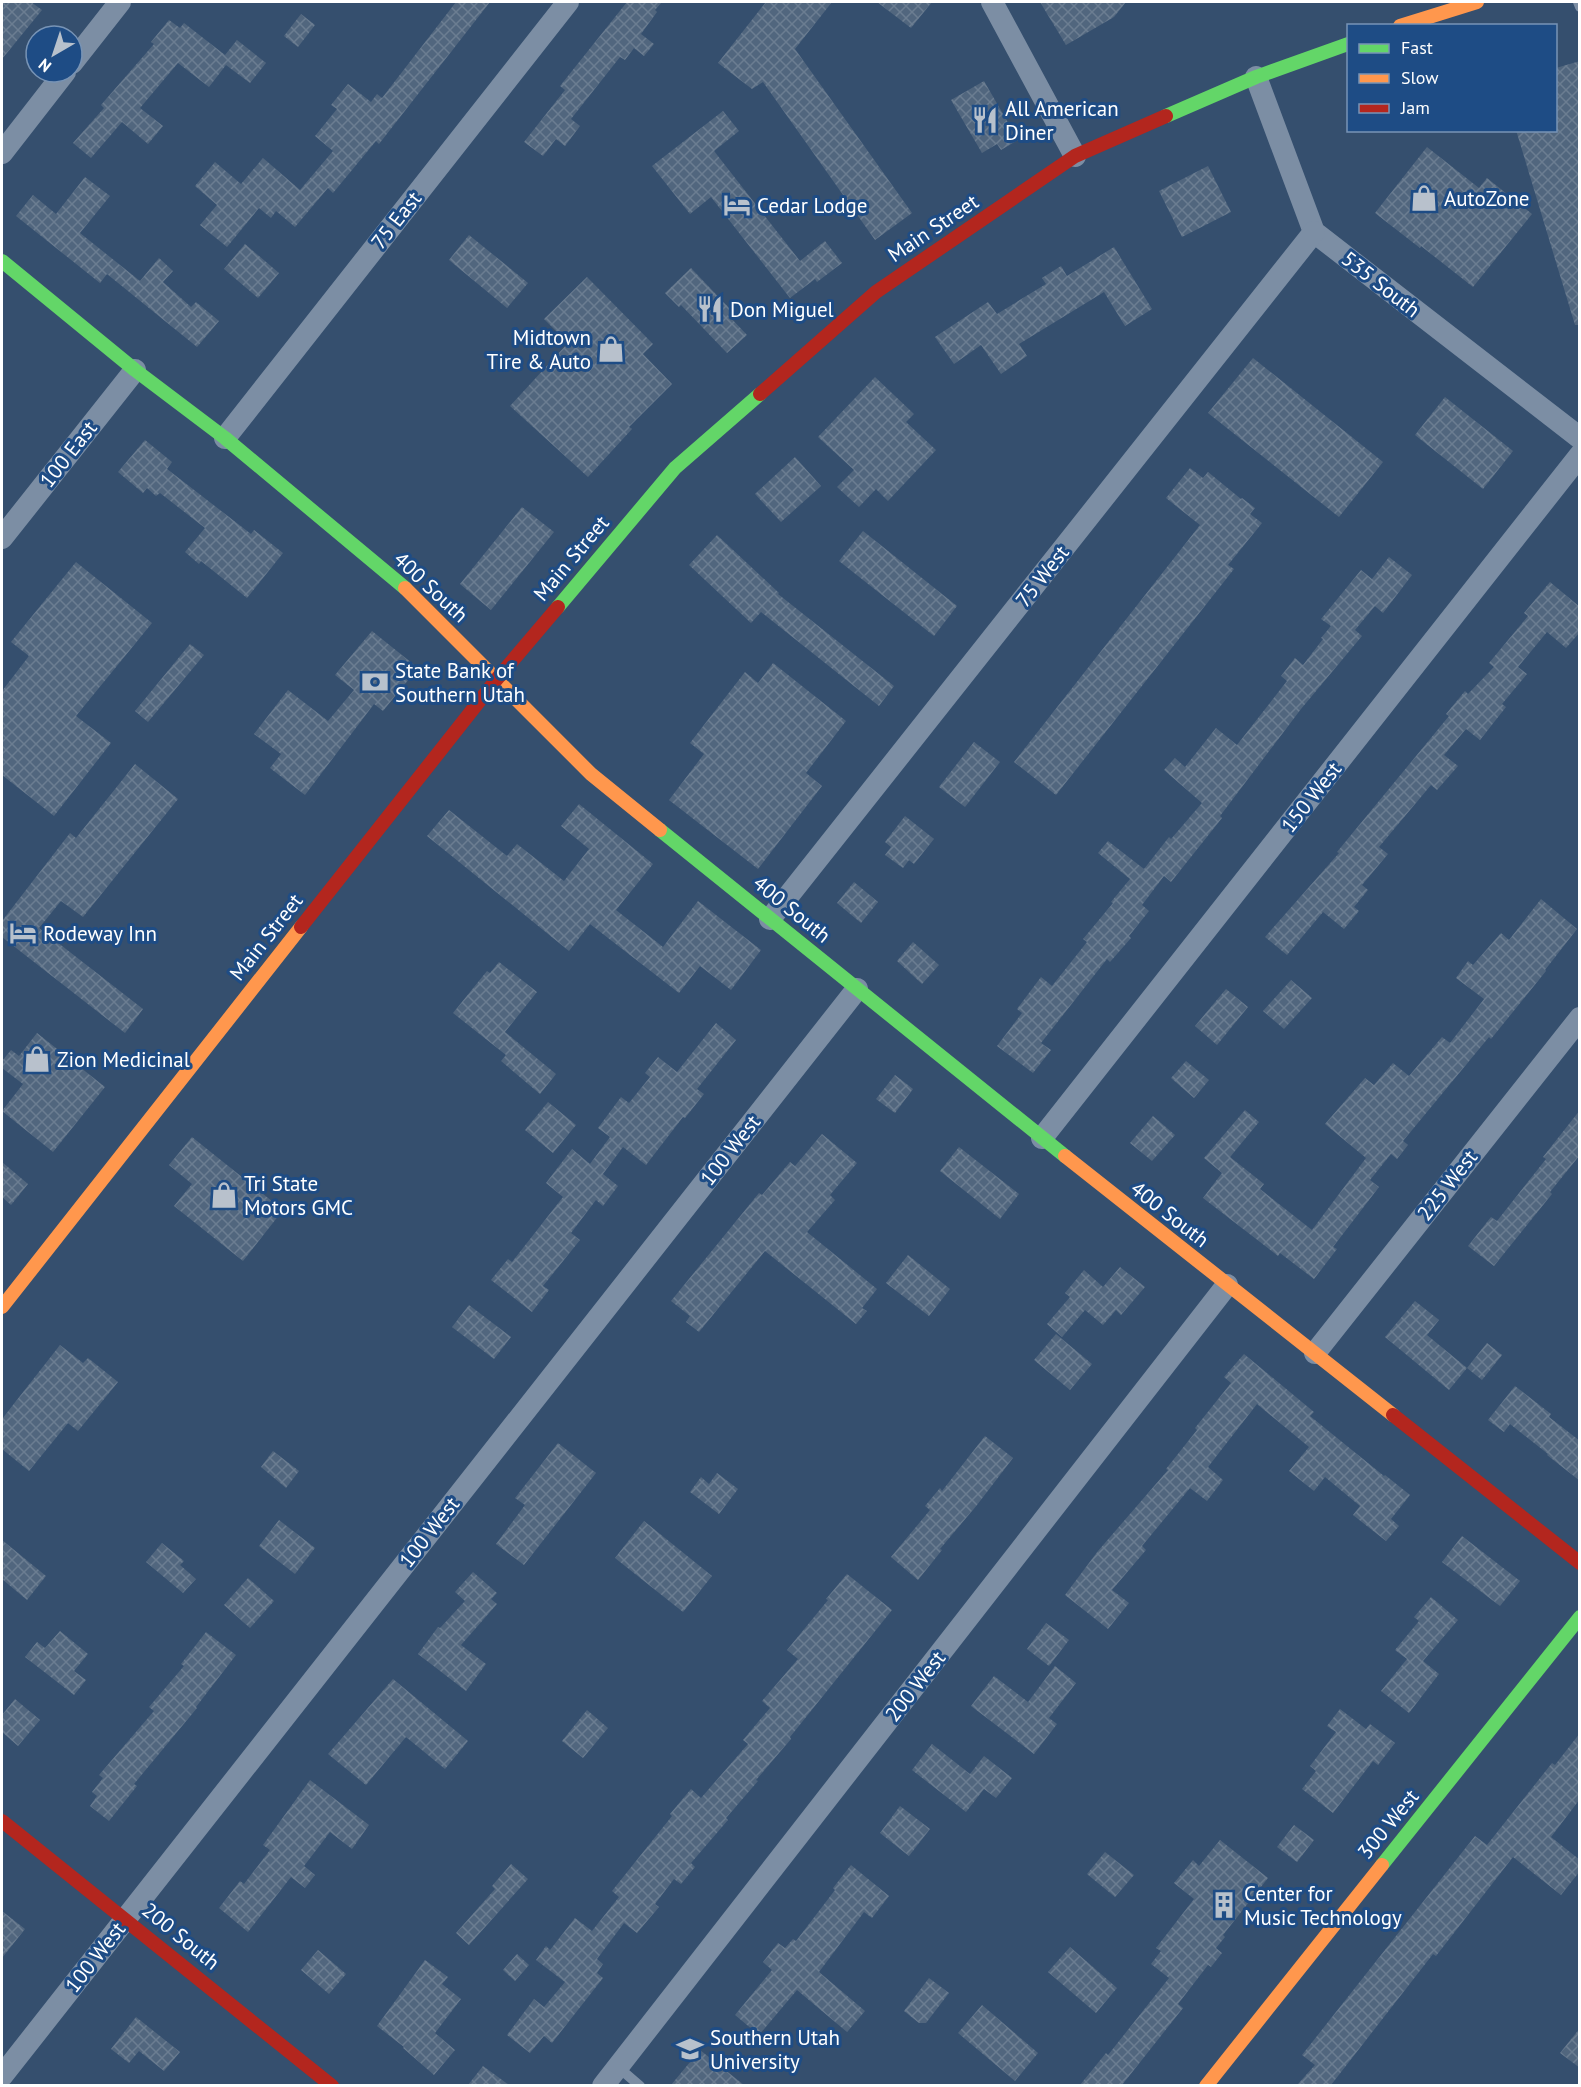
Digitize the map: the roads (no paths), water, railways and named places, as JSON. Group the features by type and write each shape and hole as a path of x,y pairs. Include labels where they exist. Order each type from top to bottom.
{"street":[{"path":"84,48 120,2"},
{"name":"75 East","path":"225,438 568,2"},
{"path":"992,2 1075,156"},
{"path":"1406,24 1477,2"},
{"name":"Main Street","path":"2,1307 496,680 675,468 876,292 1075,156 1256,76 1347,44"},
{"path":"1256,76 1314,232"},
{"path":"2,153 56,84"},
{"name":"535 South","path":"1314,232 1580,438"},
{"name":"75 West","path":"770,919 1314,232"},
{"name":"400 South","path":"2,261 135,370 225,438 412,594 591,774 1041,1138 1580,1563"},
{"name":"100 East","path":"2,538 135,370"},
{"name":"150 West","path":"1041,1138 1580,455"},
{"name":"100 West","path":"2,2076 857,989"},
{"name":"225 West","path":"1315,1353 1580,1018"},
{"name":"200 West","path":"603,2085 1227,1285"},
{"name":"300 West","path":"1206,2085 1580,1617"},
{"name":"200 South","path":"2,1821 332,2085"}],"lane":[{"path":"1578,2 1580,7"},
{"path":"618,2067 640,2085"}],"place":[{"name":"All American Diner","path":"985,120"},
{"name":"AutoZone","path":"1424,198"},
{"name":"Cedar Lodge","path":"737,205"},
{"name":"Don Miguel","path":"710,309"},
{"name":"Midtown Tire & Auto","path":"611,349"},
{"name":"State Bank of Southern Utah","path":"375,682"},
{"name":"Rodeway Inn","path":"23,933"},
{"name":"Zion Medicinal","path":"37,1059"},
{"name":"Tri State Motors GMC","path":"224,1195"},
{"name":"Center for Music Technology","path":"1224,1905"},
{"name":"Southern Utah University","path":"690,2049"}]}
